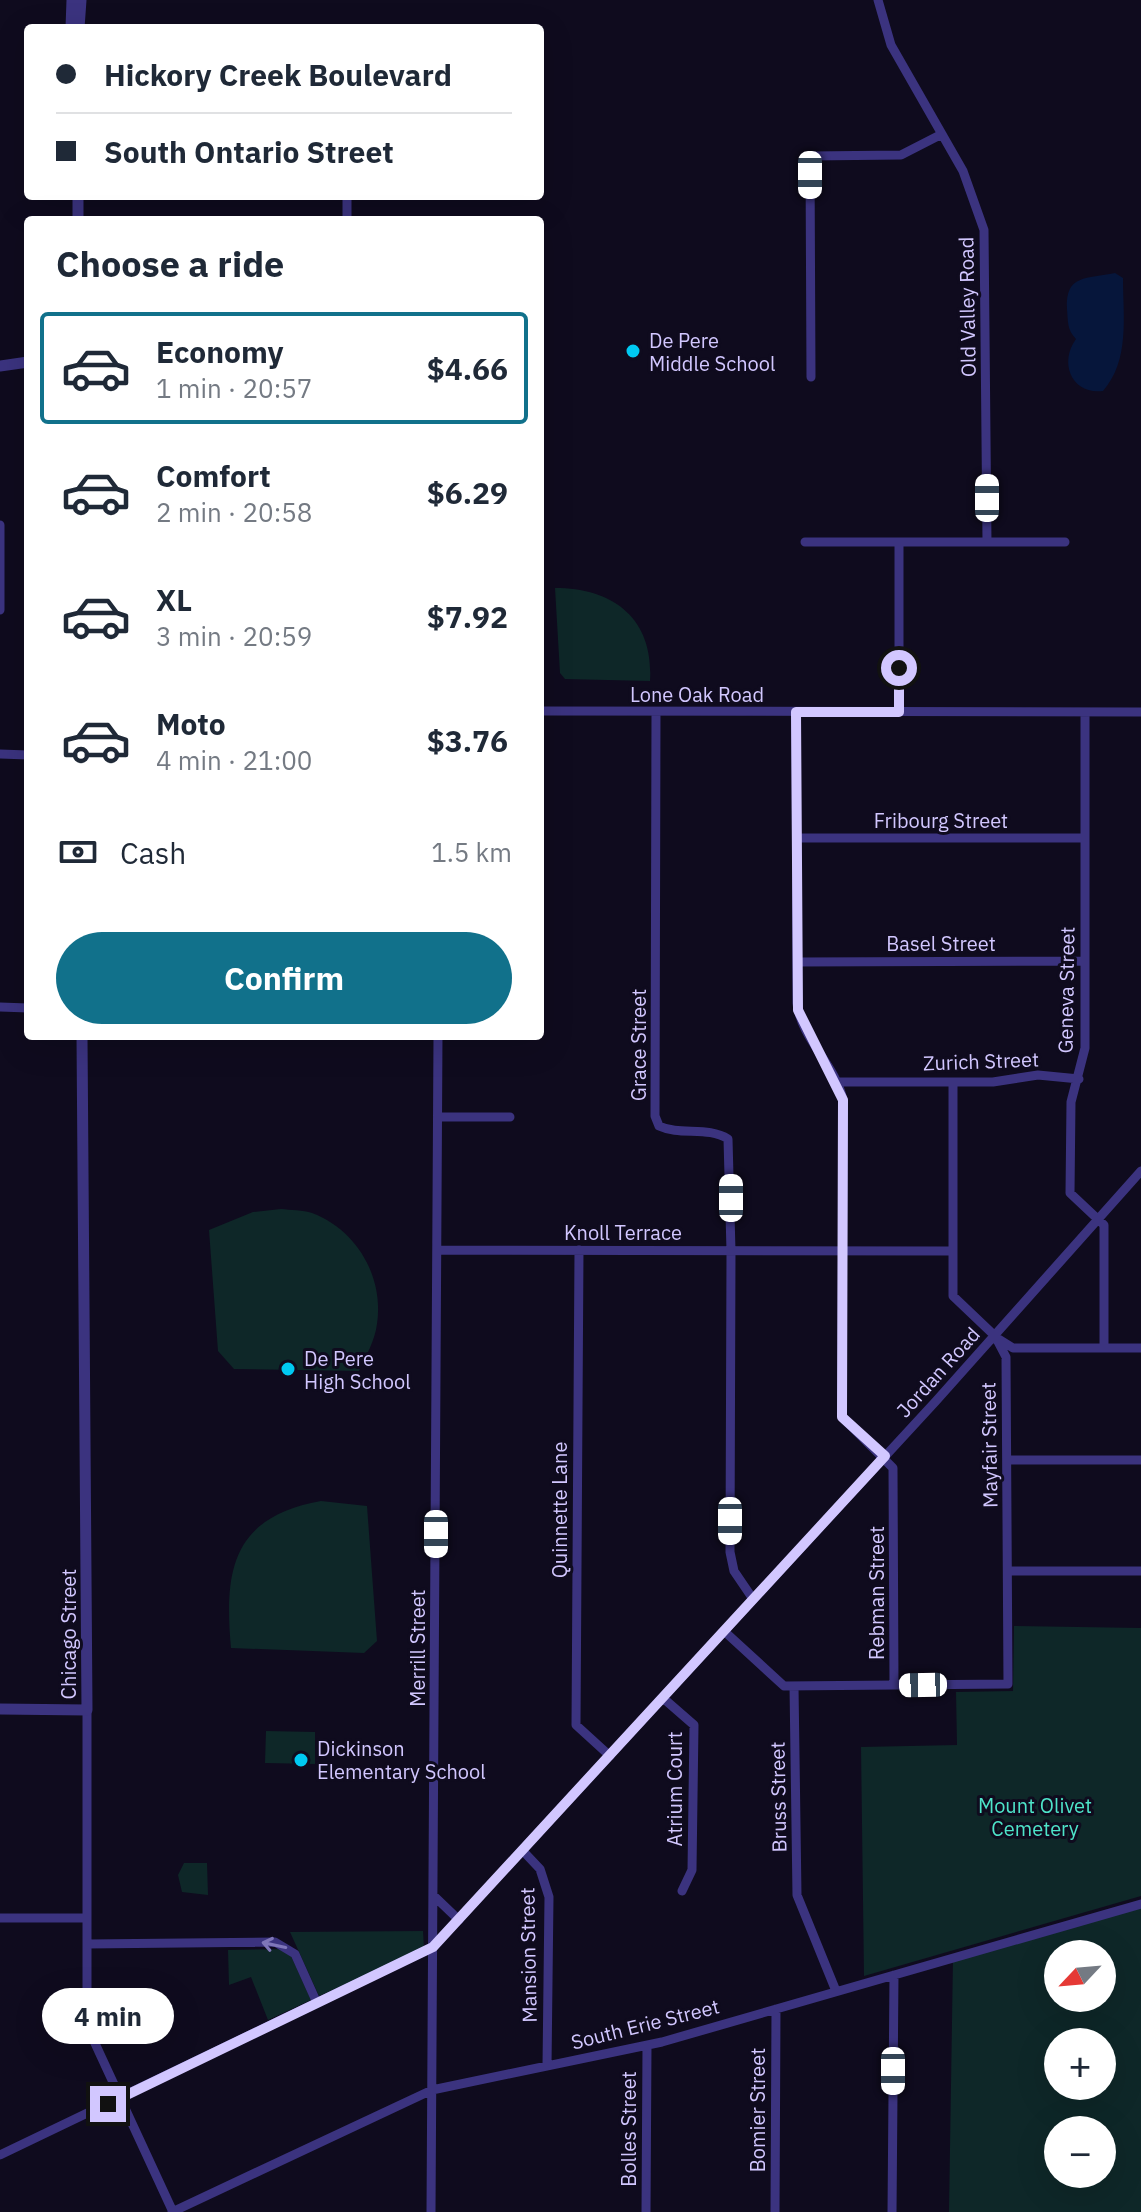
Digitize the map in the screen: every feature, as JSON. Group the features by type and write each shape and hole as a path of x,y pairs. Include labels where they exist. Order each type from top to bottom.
{"street":[{"path":"71,24 72,0"},
{"path":"79,24 81,0"},
{"name":"Old Valley Road","path":"878,0 891,45 972,190 986,254 987,542"},
{"path":"811,377 810,156 901,155 942,134"},
{"path":"3,365 24,364"},
{"path":"0,525 0,610"},
{"path":"805,542 1065,542"},
{"path":"899,542 899,712"},
{"name":"Lone Oak Road","path":"544,711 1141,712"},
{"name":"Grace Street","path":"656,712 655,1116 659,1126 668,1130 719,1133 728,1139 731,1251 730,1552 734,1571 753,1599"},
{"path":"796,712 798,1010 837,1082 843,1100 842,1417 885,1456"},
{"name":"Geneva Street","path":"1085,712 1085,1048 1071,1102 1070,1193 1099,1218"},
{"path":"0,754 24,755"},
{"name":"Fribourg Street","path":"797,838 1085,838"},
{"name":"Basel Street","path":"797,962 1085,961"},
{"path":"0,1007 24,1008"},
{"name":"Chicago Street","path":"82,1040 87,2026 173,2212"},
{"name":"Merrill Street","path":"431,2212 438,1040"},
{"name":"Zurich Street","path":"837,1082 993,1082 1038,1075 1079,1079"},
{"name":"Mayfair Street","path":"894,1685 1008,1684 1006,1357 995,1336 953,1296 953,1082"},
{"path":"438,1117 510,1117"},
{"name":"Jordan Road","path":"433,1947 995,1336 1141,1171"},
{"path":"1099,1218 1104,1225 1104,1348"},
{"name":"Knoll Terrace","path":"438,1250 953,1251"},
{"name":"Quinnette Lane","path":"579,1250 576,1725 610,1756"},
{"path":"995,1336 1013,1348 1141,1348"},
{"name":"Rebman Street","path":"885,1456 893,1468 894,1685"},
{"path":"1008,1460 1141,1460"},
{"path":"1008,1571 1141,1571"},
{"path":"724,1631 784,1686 894,1685"},
{"name":"Bruss Street","path":"794,1686 797,1895 836,1991"},
{"name":"Atrium Court","path":"663,1698 694,1725 692,1870 682,1891"},
{"path":"0,1709 87,1710"},
{"name":"Mansion Street","path":"523,1851 540,1869 549,1897 547,2066"},
{"path":"434,1896 459,1920"},
{"name":"South Erie Street","path":"173,2212 432,2090 647,2046 1141,1904"},
{"path":"0,1918 87,1918"},
{"path":"87,1944 275,1942 295,1954 317,2003"},
{"path":"0,2155 433,1947"},
{"path":"892,2212 894,1975"},
{"name":"Bomier Street","path":"775,2212 776,2009"},
{"name":"Bolles Street","path":"646,2212 647,2046"}],"green space":[{"path":"555,588 595,594 626,611 645,640 650,681 565,679 560,673"},
{"path":"281,1209 308,1212 328,1221 354,1243 364,1257 376,1289 378,1306 374,1336 359,1371 234,1369 218,1351 209,1230 253,1212"},
{"path":"321,1501 367,1506 377,1641 364,1653 231,1648 230,1594 240,1551 252,1534 268,1520 291,1509"},
{"name":"Mount Olivet Cemetery","path":"1014,1626 1141,1628 1141,1896 864,1976 861,1747 957,1745 956,1692 1013,1691"},
{"path":"266,1731 315,1732 315,1764 265,1763"},
{"path":"184,1863 207,1863 208,1895 182,1892 178,1875"},
{"path":"1141,1904 1141,2212 949,2212 953,1958"},
{"path":"423,1931 424,1949 319,1996 290,1932"},
{"path":"288,1949 311,2000 268,2020 251,1977 229,1985 228,1950"}],"water":[{"path":"1115,273 1123,278 1121,352 1112,379 1103,391 1092,391 1077,383 1069,367 1068,358 1076,339 1068,325 1067,298 1070,289 1080,280"}],"place":[{"name":"De Pere Middle School","path":"633,351"},
{"name":"De Pere High School","path":"288,1369"},
{"name":"Dickinson Elementary School","path":"301,1760"}],"route":[{"path":"108,2104 433,1947 885,1456 842,1417 843,1100 837,1082 801,1018 797,1003 796,712 899,712 899,668"}]}
